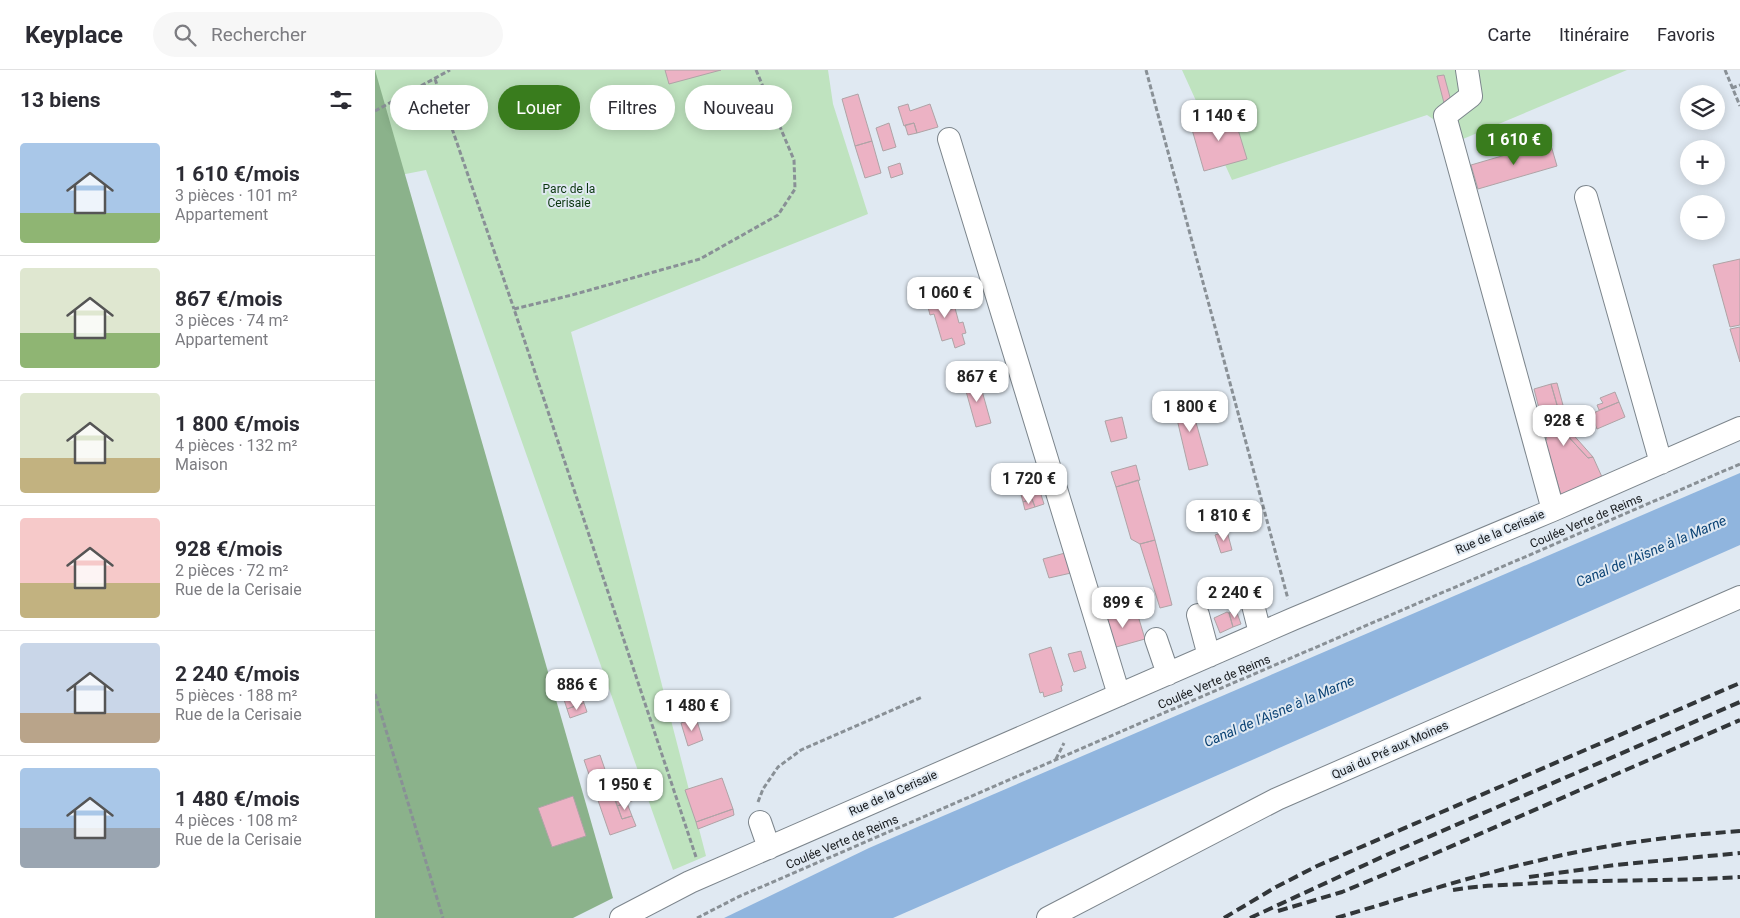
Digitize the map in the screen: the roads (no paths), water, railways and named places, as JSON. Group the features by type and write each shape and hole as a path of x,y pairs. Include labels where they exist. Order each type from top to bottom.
{"street":[{"path":"1467,70 1471,96 1445,116 1553,510"},
{"path":"949,139 1119,695"},
{"path":"1586,197 1661,462"},
{"name":"Rue de la Cerisaie","path":"621,918 703,877 769,848 1260,633 1553,510 1740,428"},
{"path":"1250,593 1260,633"},
{"name":"Quai du Pré aux Moines","path":"1048,918 1277,799 1740,598"},
{"path":"1197,615 1209,656"},
{"path":"1156,640 1168,674"},
{"path":"760,822 769,848"}],"water":[{"name":"Canal de l'Aisne à la Marne","path":"1740,473 1740,545 957,890 893,918 724,918 869,848"}],"railway":[{"path":"1224,918 1276,887 1317,866 1740,683"},
{"path":"1250,918 1382,857 1740,702"},
{"path":"1278,911 1342,892 1740,720"},
{"path":"1336,918 1463,880 1565,854 1640,841 1740,831"},
{"path":"1529,877 1615,865 1740,853"},
{"path":"1453,890 1549,882 1685,880 1740,877"}],"park label":[{"name":"Parc de la Cerisaie","path":"569,196"}]}
